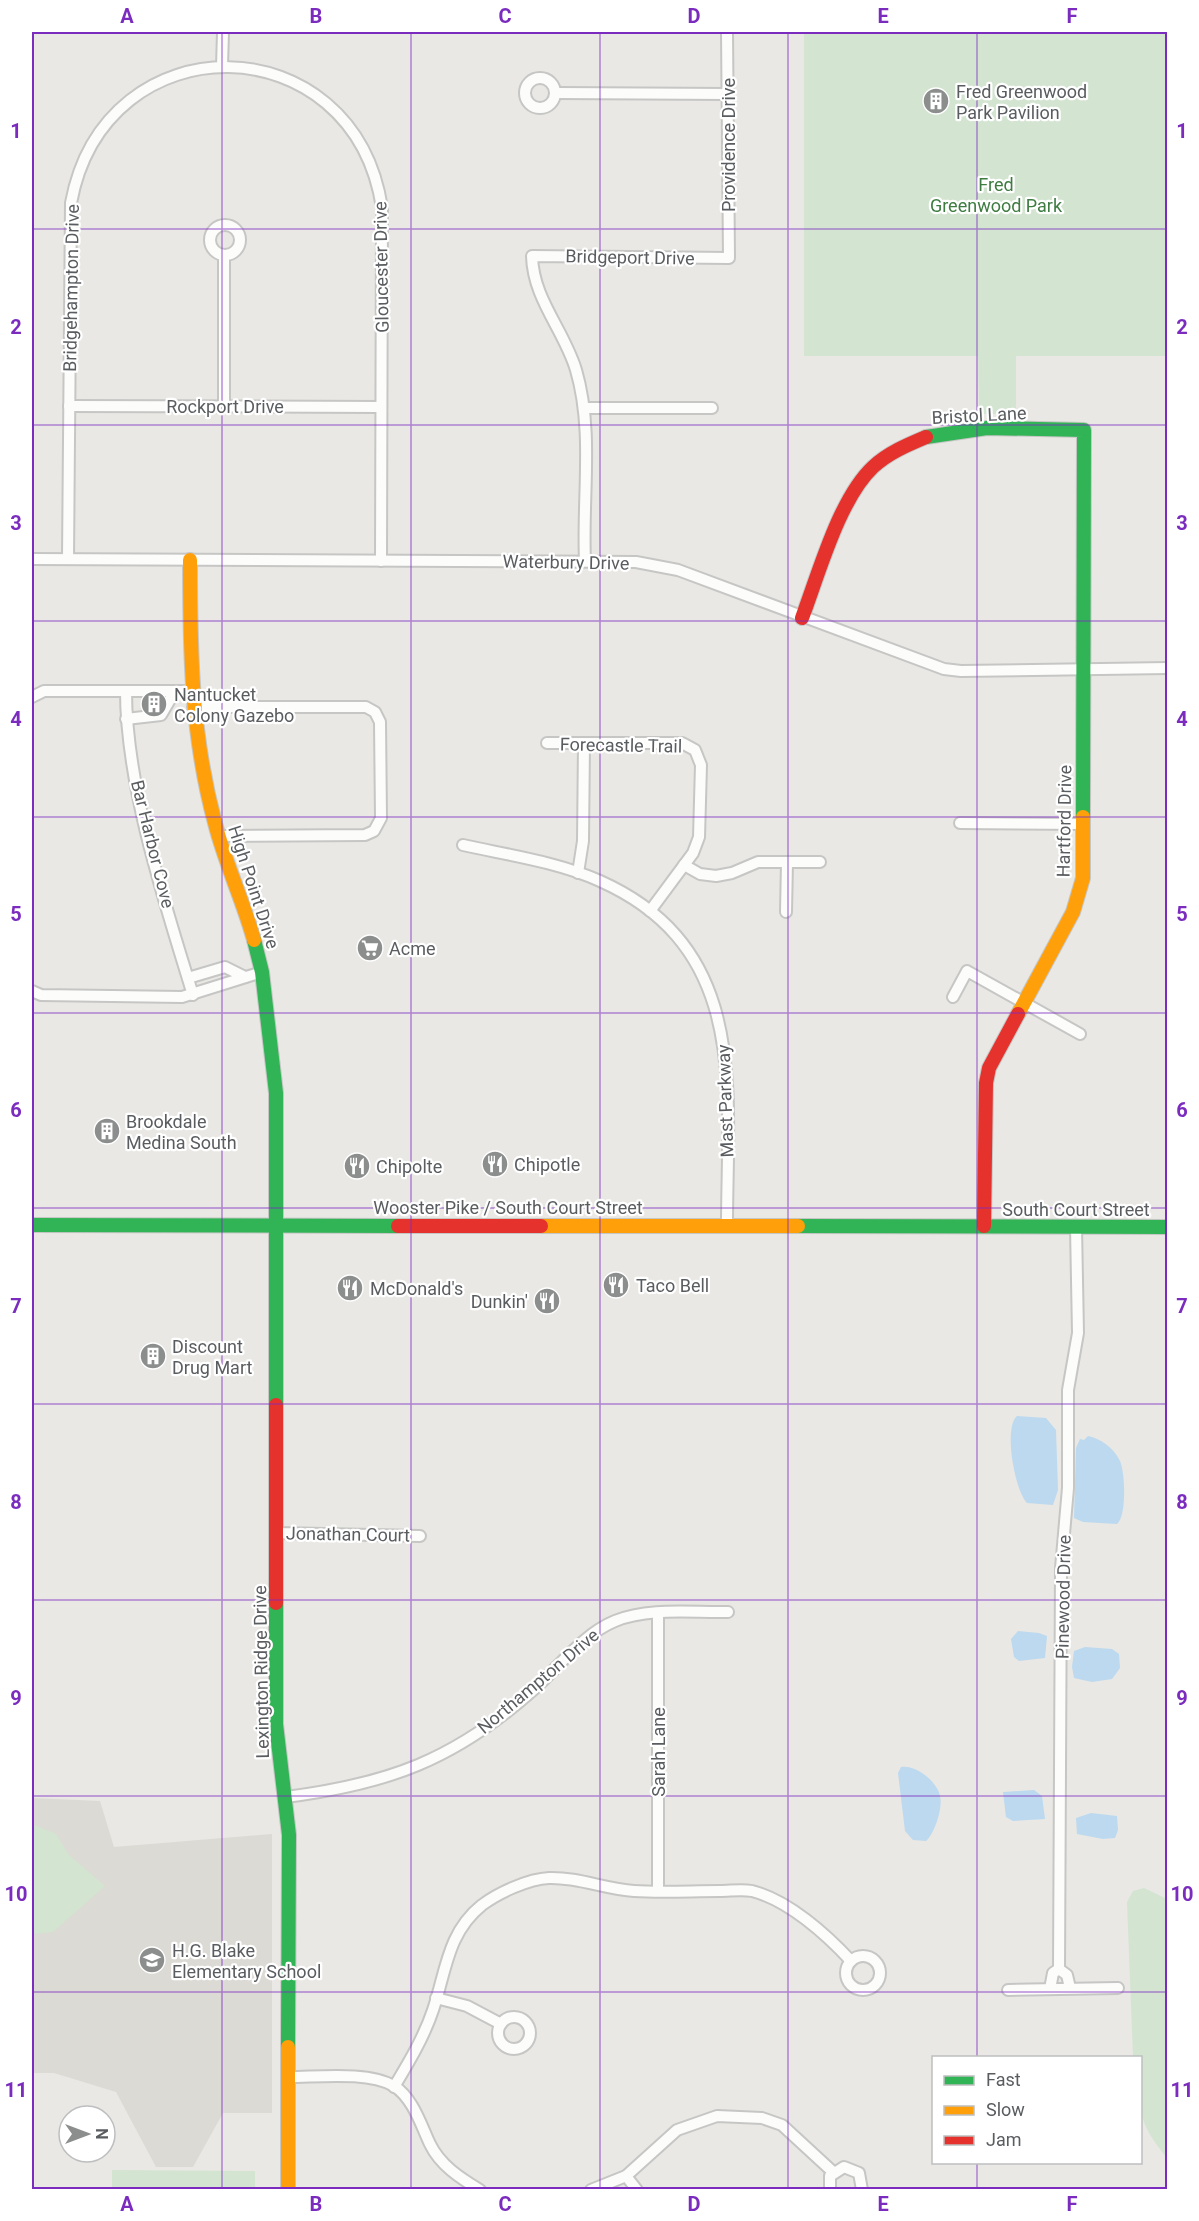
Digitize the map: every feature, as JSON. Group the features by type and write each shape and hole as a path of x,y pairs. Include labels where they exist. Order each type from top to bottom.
{"street":[{"path":"222,66 223,32"},
{"name":"Providence Drive","path":"728,32 729,258"},
{"name":"Bridgehampton Drive","path":"68,559 71,203 80,166 98,132 122,106 139,93 173,75 222,66"},
{"name":"Gloucester Drive","path":"222,66 261,70 307,89 344,119 367,153 380,189 382,208 381,561"},
{"path":"556,93 728,94"},
{"path":"224,256 224,406"},
{"name":"Bridgeport Drive","path":"585,408 571,356 548,314 538,288 532,256 729,258"},
{"name":"Rockport Drive","path":"69,406 381,407"},
{"path":"585,561 585,408 712,408"},
{"name":"Bristol Lane","path":"801,618 851,493 861,478 887,454 918,438 953,431 1084,430"},
{"name":"Hartford Drive","path":"984,1226 986,1083 994,1055 1073,912 1081,893 1084,824 1084,430"},
{"name":"Waterbury Drive","path":"32,559 636,562 678,570 801,618 944,669 961,671 1167,668"},
{"name":"High Point Drive","path":"190,560 192,691 202,771 218,836 251,930 262,972 276,1093 278,1226"},
{"path":"32,697 44,691 192,691"},
{"name":"Bar Harbor Cove","path":"126,691 126,719 145,822 193,995"},
{"path":"126,719 161,715 175,691"},
{"path":"193,707 366,707 375,712 380,722 381,818 375,831 365,835 218,836"},
{"name":"Forecastle Trail","path":"547,743 682,743 695,750 701,765 700,830 697,845 650,911"},
{"path":"578,873 583,841 584,743"},
{"path":"960,824 1084,824"},
{"name":"Mast Parkway","path":"463,845 578,873 619,890 650,911 680,941 692,958 706,983 720,1021 727,1071 727,1226"},
{"path":"786,912 788,862"},
{"path":"684,865 700,874 716,876 732,873 754,863 820,862"},
{"path":"188,978 225,967 245,977"},
{"path":"953,997 967,971 1080,1034"},
{"path":"32,991 41,995 193,995 262,972"},
{"name":"Wooster Pike / South Court Street","path":"32,1225 984,1226"},
{"name":"Lexington Ridge Drive","path":"278,1226 276,1724 289,1835 288,2190"},
{"name":"South Court Street","path":"984,1226 1167,1227"},
{"name":"Pinewood Drive","path":"1050,1989 1053,1973 1059,1969 1061,1568 1068,1488 1068,1390 1078,1333 1076,1227"},
{"name":"Jonathan Court","path":"277,1533 420,1536"},
{"name":"Northampton Drive","path":"286,1797 343,1789 381,1779 432,1761 488,1726 602,1627 627,1617 658,1613 729,1612"},
{"name":"Sarah Lane","path":"658,1613 658,1891"},
{"path":"394,2087 420,2044 436,1998 444,1963 460,1930 482,1906 508,1890 546,1878 587,1880 631,1891 750,1891 770,1898 791,1910 838,1946 851,1961"},
{"path":"1059,1969 1067,1975 1070,1988"},
{"path":"1008,1990 1118,1988"},
{"path":"436,1998 467,2006 501,2025"},
{"path":"289,2077 356,2077 394,2087 420,2117 430,2145 441,2159 456,2176 480,2190"},
{"path":"591,2190 626,2176 677,2130 717,2116 741,2115 762,2118 782,2125 799,2138 833,2172"},
{"path":"830,2190 829,2182 833,2172 844,2167 855,2169 862,2179 861,2190"},
{"path":"626,2176 637,2190"}],"shaded area":[{"name":"H.G. Blake Elementary School","path":"32,1798 100,1801 114,1847 272,1834 272,2113 223,2113 193,2167 156,2167 116,2092 54,2073 32,2073"}],"green space":[{"name":"Fred Greenwood Park","path":"804,32 1167,32 1167,356 1016,356 1016,414 979,414 978,356 804,356"},
{"path":"32,1824 56,1834 69,1855 105,1886 53,1932 32,1934"},
{"path":"1144,1888 1167,1899 1167,2158 1144,2122 1142,2056 1133,2056 1127,1902 1133,1891"},
{"path":"112,2170 255,2171 255,2189 112,2189"}],"water":[{"path":"1017,1416 1046,1418 1056,1430 1058,1490 1053,1505 1027,1503 1018,1486 1011,1446 1013,1423"},
{"path":"1088,1436 1106,1444 1114,1452 1122,1467 1124,1503 1117,1524 1083,1522 1074,1518 1076,1448 1080,1439 1084,1440"},
{"path":"1018,1631 1047,1636 1045,1658 1019,1661 1014,1657 1011,1639"},
{"path":"1085,1647 1112,1649 1119,1654 1120,1668 1112,1679 1092,1682 1074,1678 1072,1667 1074,1651"},
{"path":"901,1767 919,1771 930,1779 938,1790 941,1801 937,1820 926,1841 913,1840 905,1831 898,1773"},
{"path":"1034,1790 1042,1796 1045,1819 1013,1821 1006,1817 1003,1792"},
{"path":"1091,1813 1117,1816 1118,1830 1115,1838 1103,1839 1077,1834 1076,1818"}],"traffic: fast":[{"path":"926,437 987,428 1084,430 1083,817"},
{"path":"254,940 262,972 276,1093 276,1405"},
{"path":"32,1225 398,1226"},
{"path":"798,1226 1168,1227"},
{"path":"276,1603 276,1724 289,1835 288,2047"}],"traffic: slow":[{"path":"190,560 192,660 201,757 219,838 254,940"},
{"path":"1018,1014 1073,912 1083,878 1083,817"},
{"path":"541,1226 798,1226"},
{"path":"288,2047 288,2190"}],"traffic: jam":[{"path":"802,618 840,517 861,481 873,467 885,458 926,437"},
{"path":"984,1226 986,1083 989,1068 1018,1014"},
{"path":"398,1226 541,1226"},
{"path":"276,1405 276,1603"}],"place":[{"name":"Fred Greenwood Park Pavilion","path":"936,101"},
{"name":"Nantucket Colony Gazebo","path":"154,704"},
{"name":"Acme","path":"370,948"},
{"name":"Brookdale Medina South","path":"107,1131"},
{"name":"Chipotle","path":"495,1164"},
{"name":"Chipolte","path":"357,1166"},
{"name":"Taco Bell","path":"616,1285"},
{"name":"McDonald's","path":"350,1288"},
{"name":"Dunkin'","path":"547,1301"},
{"name":"Discount Drug Mart","path":"153,1356"},
{"name":"H.G. Blake Elementary School","path":"152,1960"}]}
